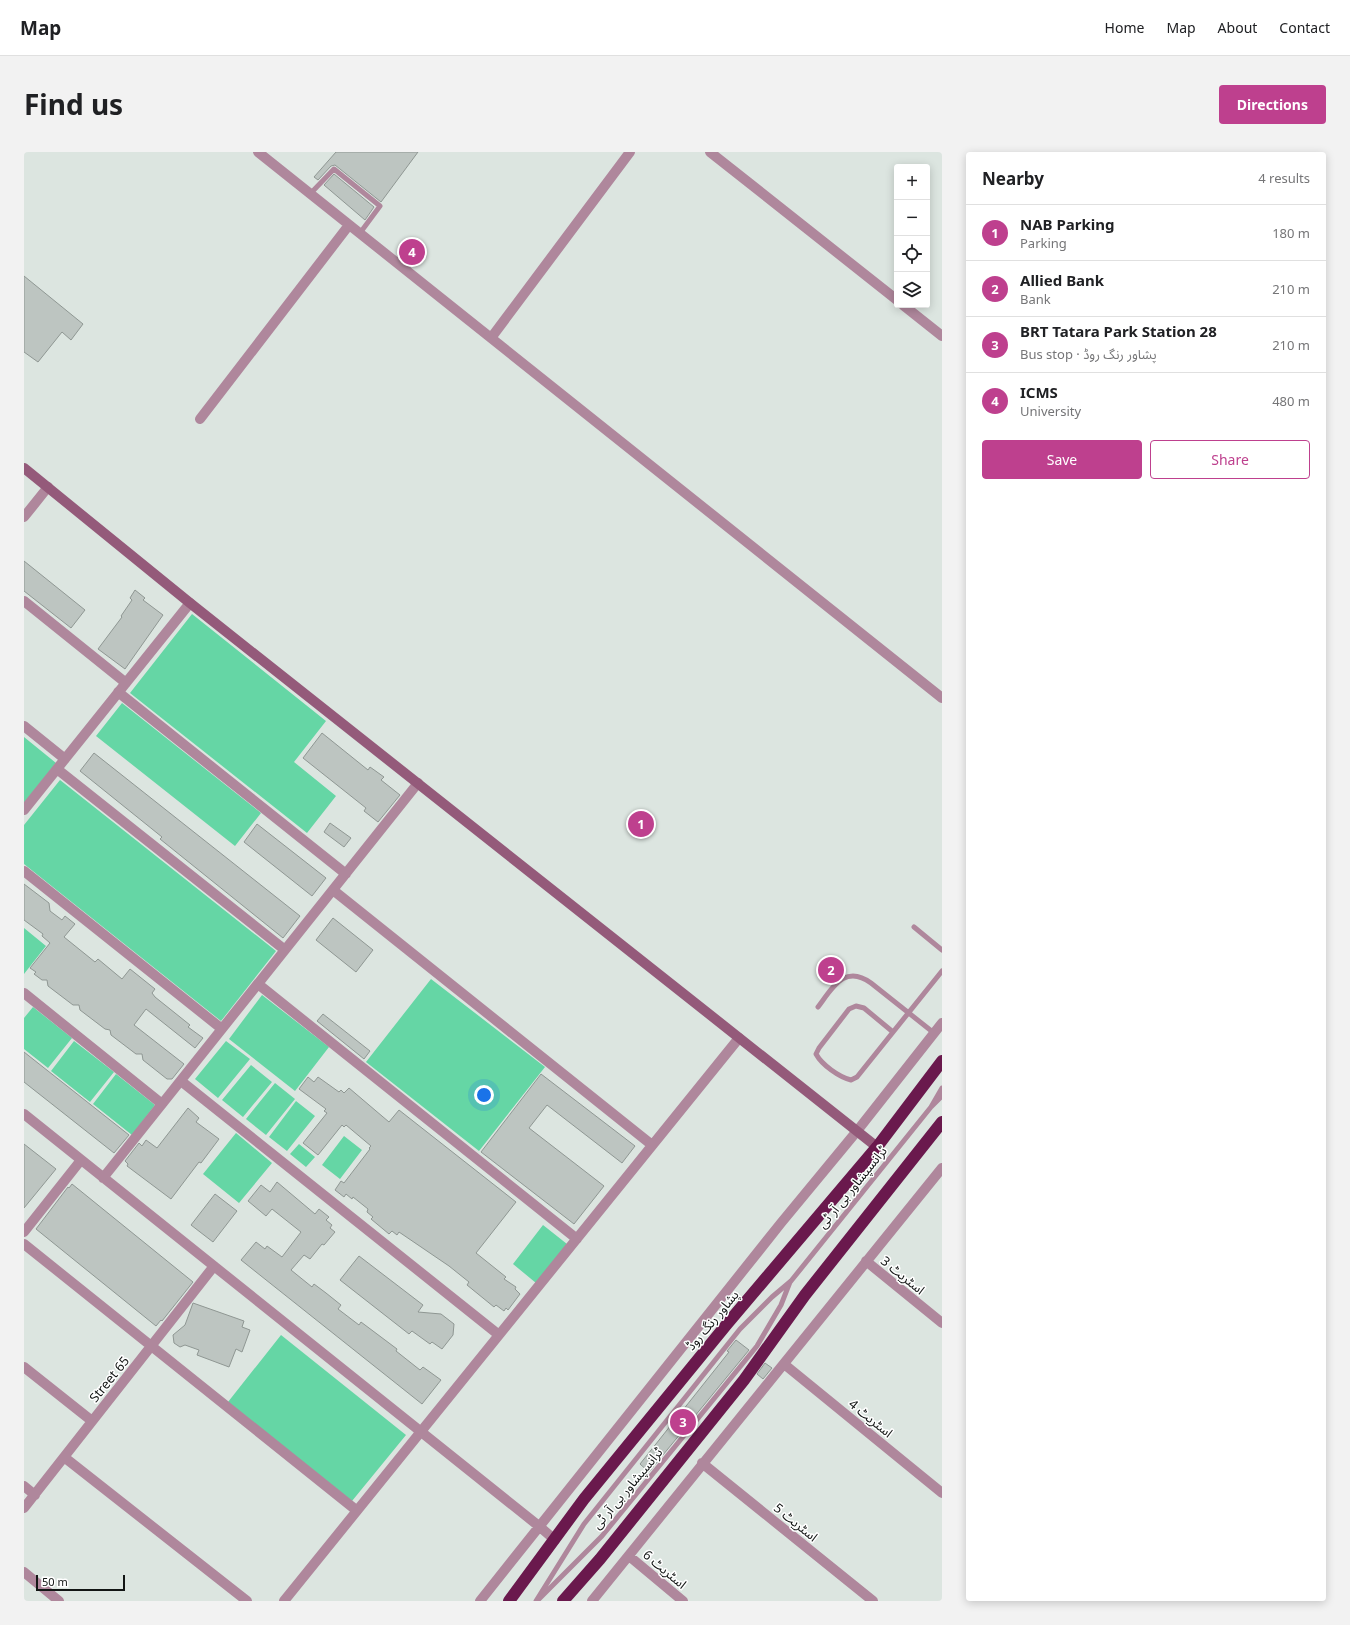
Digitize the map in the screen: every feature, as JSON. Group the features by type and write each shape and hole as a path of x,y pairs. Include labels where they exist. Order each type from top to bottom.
{"highway":[{"name":"پشاور رنگ روڈ","path":"509,1601 584,1499 727,1324 877,1146 942,1061"},
{"path":"563,1601 600,1559 739,1386 805,1295 942,1122"}],"street":[{"path":"258,152 942,698"},
{"path":"491,338 630,152"},
{"path":"710,152 894,298"},
{"path":"200,419 349,225"},
{"path":"907,308 942,336"},
{"path":"24,468 190,603 877,1146"},
{"path":"24,517 48,487"},
{"path":"24,601 126,682"},
{"path":"24,810 190,603"},
{"path":"118,692 346,874"},
{"path":"24,726 65,759"},
{"path":"57,769 285,950"},
{"path":"103,1178 418,784"},
{"path":"24,871 222,1029"},
{"path":"333,890 652,1145"},
{"path":"258,984 577,1239"},
{"path":"24,994 162,1104"},
{"path":"480,1601 781,1223 858,1131 942,1023"},
{"path":"284,1601 356,1510 739,1038"},
{"path":"181,1081 499,1335"},
{"path":"24,1114 540,1526 554,1540"},
{"path":"24,1232 81,1160"},
{"path":"592,1601 630,1556 702,1463 942,1168"},
{"path":"24,1244 356,1510"},
{"name":"اسٹریٹ 3","path":"866,1261 942,1323"},
{"name":"Street 65","path":"24,1508 152,1347 214,1266"},
{"name":"اسٹریٹ 4","path":"784,1364 942,1493"},
{"path":"24,1367 92,1421"},
{"path":"64,1457 247,1601"},
{"name":"اسٹریٹ 5","path":"702,1463 873,1601"},
{"path":"24,1486 35,1495"},
{"name":"اسٹریٹ 6","path":"630,1556 684,1601"},
{"path":"24,1572 58,1601"}],"lane":[{"path":"310,194 334,169 380,206 360,233"},
{"path":"914,927 942,950"},
{"path":"893,1032 864,1008 856,1006 849,1009 816,1054 819,1059 845,1078 851,1080 857,1077 942,971"},
{"path":"818,1007 836,983 844,977 855,975 863,977 934,1033"},
{"name":"ٹرانسپشاور بی آر ٹی","path":"931,1107 942,1088"},
{"name":"ٹرانسپشاور بی آر ٹی","path":"536,1601 584,1524 740,1329 772,1297 791,1282 931,1107 942,1096"},
{"name":"ٹرانسپشاور بی آر ٹی","path":"536,1601 602,1536 757,1346 781,1305 791,1282"}],"green space":[{"path":"192,614 326,721 294,762 336,796 307,833 130,693"},
{"path":"122,703 261,813 235,846 96,736"},
{"path":"24,737 56,763 24,803"},
{"path":"60,780 276,951 221,1021 24,864 24,825"},
{"path":"24,928 46,946 24,974"},
{"path":"431,979 545,1067 479,1151 366,1062"},
{"path":"262,995 329,1047 295,1091 229,1039"},
{"path":"33,1007 72,1038 48,1068 24,1049 24,1018"},
{"path":"74,1041 114,1072 90,1102 51,1071"},
{"path":"226,1041 250,1059 218,1098 195,1079"},
{"path":"251,1065 272,1082 243,1117 222,1100"},
{"path":"116,1074 155,1105 132,1135 93,1104"},
{"path":"275,1083 295,1099 266,1135 246,1119"},
{"path":"296,1101 315,1116 287,1151 269,1137"},
{"path":"236,1133 272,1163 239,1203 203,1174"},
{"path":"344,1136 362,1150 340,1179 322,1165"},
{"path":"299,1144 315,1157 306,1167 290,1154"},
{"path":"543,1225 567,1244 536,1283 513,1264"},
{"path":"281,1335 406,1435 352,1501 228,1402"}],"building":[{"path":"336,152 418,152 381,202 335,165 331,166 318,180 314,177"},
{"path":"334,174 374,207 365,220 324,185"},
{"path":"24,276 83,324 71,340 62,332 38,362 24,352"},
{"path":"24,561 85,610 71,628 24,591"},
{"path":"135,590 145,598 143,600 163,615 125,669 98,649 122,617 121,616 132,600 130,598"},
{"path":"322,733 368,770 370,767 384,777 381,780 400,795 378,822 364,811 366,808 303,758"},
{"path":"94,753 300,916 283,938 160,839 162,837 80,771"},
{"path":"330,823 351,838 344,847 324,832"},
{"path":"257,824 326,878 312,896 244,842"},
{"path":"24,884 49,903 50,911 62,920 65,916 75,924 64,937 95,962 98,959 122,979 130,969 155,989 152,993 155,997 190,1025 188,1027 203,1038 195,1048 146,1009 134,1025 184,1064 172,1079 167,1079 143,1060 142,1054 136,1054 111,1035 110,1030 105,1029 80,1010 79,1005 73,1005 48,986 47,980 42,980 34,974 36,972 30,968 50,943 42,936 43,934 24,920"},
{"path":"333,918 373,950 356,972 316,940"},
{"path":"323,1014 370,1051 364,1059 317,1021"},
{"path":"24,1052 129,1135 114,1153 24,1082"},
{"path":"541,1074 635,1146 622,1163 547,1105 529,1128 604,1186 574,1224 481,1152"},
{"path":"308,1077 314,1082 318,1077 339,1092 341,1090 344,1093 349,1088 389,1122 399,1110 516,1202 476,1253 506,1277 504,1279 516,1287 515,1289 520,1294 508,1310 506,1308 504,1311 496,1305 494,1307 467,1285 469,1282 449,1266 399,1232 397,1235 392,1231 389,1234 371,1219 373,1217 367,1212 368,1209 353,1197 352,1199 346,1194 344,1197 335,1190 341,1181 344,1183 371,1146 346,1125 344,1127 342,1125 318,1155 303,1143 327,1113 324,1111 326,1109 299,1089"},
{"path":"188,1108 199,1118 196,1122 219,1139 201,1163 199,1162 171,1199 127,1166 128,1164 125,1161 139,1143 142,1146 146,1140 157,1148"},
{"path":"24,1144 56,1169 24,1208"},
{"path":"277,1182 315,1214 319,1209 329,1217 326,1220 332,1225 330,1228 335,1232 324,1245 322,1244 310,1259 304,1255 291,1270 312,1287 314,1284 326,1293 341,1305 338,1309 359,1325 361,1322 397,1349 396,1351 420,1370 423,1367 441,1380 422,1404 241,1260 256,1242 265,1249 267,1246 282,1257 301,1232 272,1209 266,1216 248,1201 261,1185 270,1192"},
{"path":"72,1184 193,1282 162,1321 161,1320 156,1326 36,1229 68,1187 69,1188"},
{"path":"215,1194 237,1211 213,1242 191,1225"},
{"path":"359,1256 423,1305 418,1312 441,1314 454,1324 453,1335 442,1349 432,1342 430,1344 412,1331 409,1334 340,1280"},
{"path":"193,1303 244,1321 242,1327 250,1330 242,1352 236,1349 229,1367 197,1355 199,1350 185,1345 180,1347 174,1343 173,1335 185,1325"},
{"path":"736,1340 749,1350 649,1472 640,1464 729,1352 727,1351"},
{"path":"765,1363 772,1368 763,1379 757,1374"}],"place":[{"name":"ICMS","path":"412,252"},
{"name":"NAB Parking","path":"641,824"},
{"name":"Allied Bank","path":"831,970"},
{"name":"BRT Tatara Park Station 28","path":"683,1422"}]}
